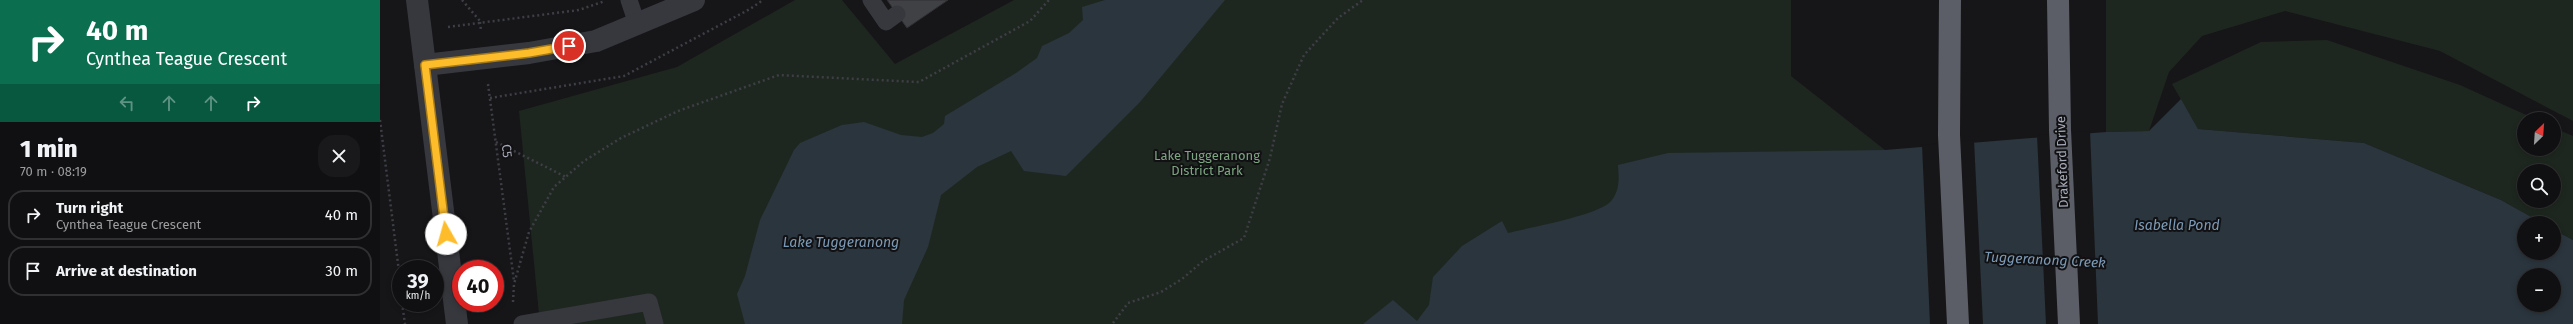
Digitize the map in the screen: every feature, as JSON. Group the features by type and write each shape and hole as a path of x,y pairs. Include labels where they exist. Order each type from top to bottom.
{"highway":[{"path":"1950,0 1949,135 1958,324"},
{"name":"Drakeford Drive","path":"2058,0 2060,130 2069,324"}],"street":[{"path":"417,0 457,324"},
{"path":"425,65 529,53 596,41 694,0"}],"lane":[{"path":"629,0 637,24"},
{"path":"871,0 886,22 897,14"},
{"path":"522,324 649,302 655,324"}],"path":[{"path":"462,0 480,22"},
{"path":"421,31 579,10 609,0"},
{"path":"490,98 624,76 750,9 763,0"},
{"path":"496,142 566,177 584,161 628,134 678,111 779,75 919,82 1030,21 1049,0"},
{"path":"1113,323 1128,304 1160,292 1182,279 1204,261 1244,238 1270,158 1282,104 1304,55 1338,18 1363,0"},
{"name":"C5","path":"480,22 514,284 529,232 554,187 566,177"},
{"path":"380,120 398,260"},
{"path":"403,312 405,324"}],"green space":[{"name":"Lake Tuggeranong District Park","path":"795,0 842,0 895,64 1014,0 1791,0 1791,76 1885,150 1895,324 540,324 519,111 677,67"},
{"path":"2106,0 2573,0 2573,121 2561,115 2561,112 2556,112 2440,51 2285,11 2202,36 2169,72 2149,131 2106,132"},
{"path":"2327,40 2460,85 2520,112 2517,112 2517,156 2561,156 2561,131 2573,136 2573,240 2561,234 2561,216 2530,216 2501,200 2364,143 2198,129 2172,84 2261,42"}],"water":[{"name":"Lake Tuggeranong","path":"1105,0 1225,0 1140,102 1066,176 1024,171 1011,151 977,167 941,195 928,247 904,300 902,324 745,324 737,294 745,276 760,220 794,150 800,143 842,125 864,122 901,135 922,137 933,133 944,124 945,116 1016,73 1037,58 1042,46 1069,33 1083,20 1082,7"},
{"name":"Isabella Pond","path":"2181,99 2198,129 2364,143 2501,200 2530,216 2517,216 2517,260 2561,260 2561,234 2573,240 2573,324 1363,324 1393,300 1417,321 1429,305 1433,277 1462,246 1502,221 1508,233 1580,216 1605,206 1615,196 1618,188 1618,165 1668,153 1885,150 2106,132 2149,131"}],"pier":[{"path":"2090,131 2098,324 2046,324 2037,135"},
{"path":"1974,140 1983,324 1930,324 1922,145"}],"building":[{"path":"887,0 948,0 907,28"}],"route":[{"path":"446,234 425,65 529,53 569,46"}],"water label":[{"name":"Tuggeranong Creek","path":"2045,260"}]}
